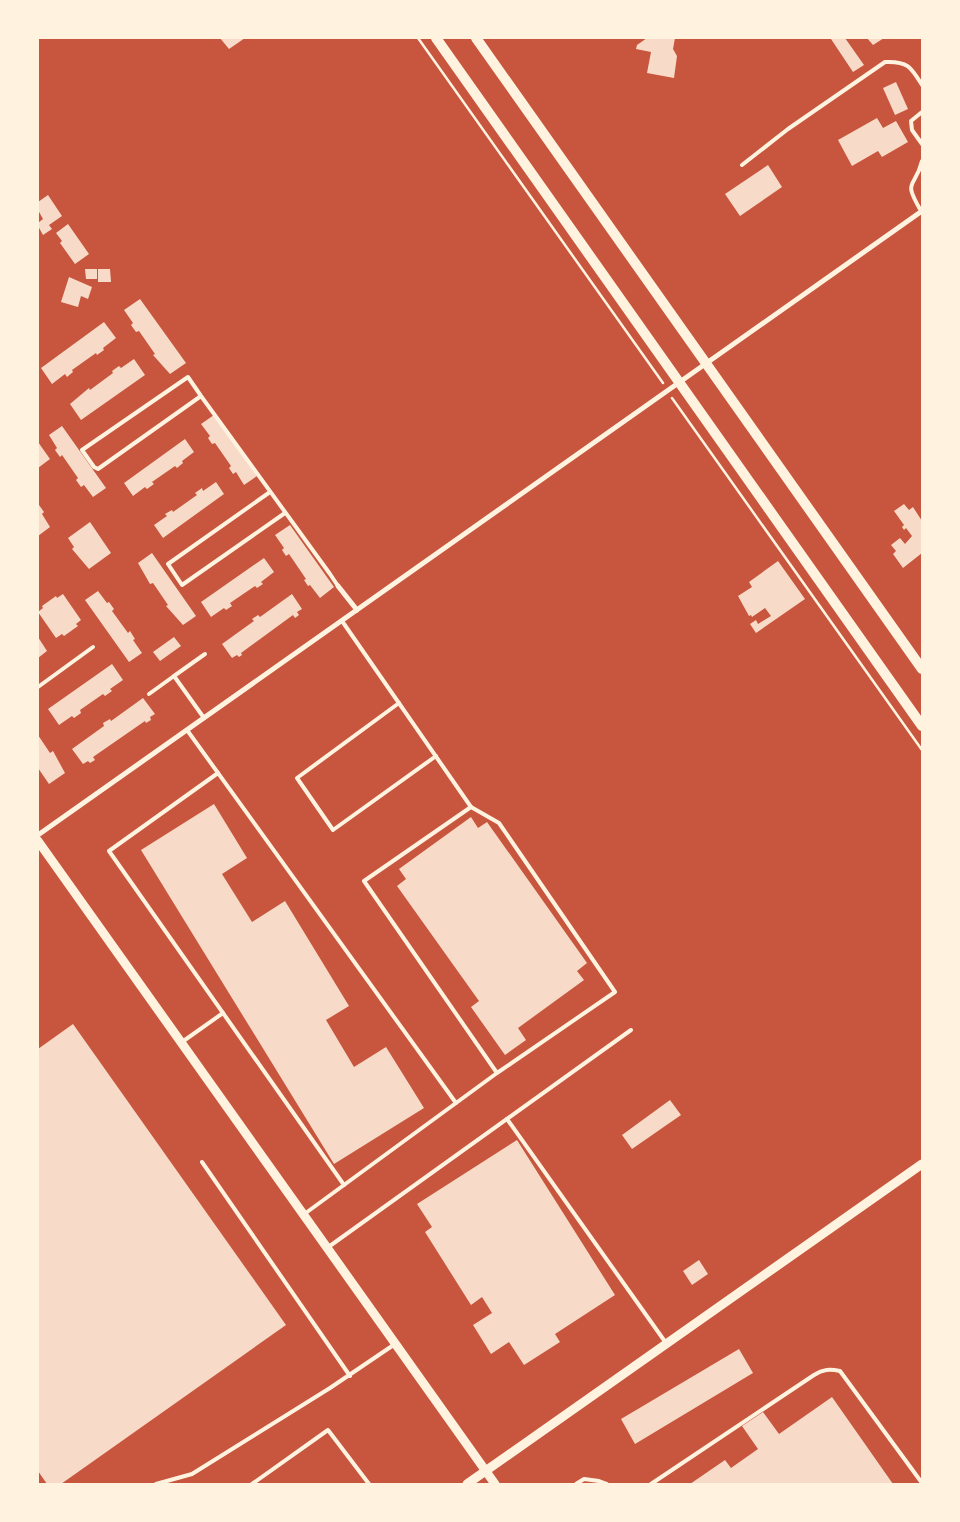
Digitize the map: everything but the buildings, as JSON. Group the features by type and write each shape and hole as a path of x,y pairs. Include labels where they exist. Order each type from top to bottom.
{"main road":[{"path":"436,38 922,726"},
{"path":"476,38 922,669"}],"street":[{"path":"38,835 922,211"},
{"path":"338,586 357,610"},
{"path":"38,841 495,1484"},
{"path":"467,1484 922,1164"}],"lane":[{"path":"742,165 788,129 885,62 898,62 911,67 922,85"},
{"path":"922,112 911,121 912,130 922,144"},
{"path":"922,161 911,182 911,193 922,211"},
{"path":"201,396 98,468 94,467 82,450 188,377 338,586"},
{"path":"270,492 168,564 182,585 285,513"},
{"path":"303,1215 497,1073 615,992 499,823 472,807 342,621"},
{"path":"38,687 94,647"},
{"path":"149,694 205,654"},
{"path":"174,676 204,718"},
{"path":"399,702 297,778 333,830 436,756"},
{"path":"187,730 456,1103"},
{"path":"218,773 109,851 344,1185"},
{"path":"472,807 364,881 497,1073"},
{"path":"181,1043 223,1013"},
{"path":"327,1248 632,1030"},
{"path":"507,1119 667,1344"},
{"path":"202,1162 350,1376"},
{"path":"156,1484 192,1474 350,1376 395,1344"},
{"path":"651,1484 821,1370 832,1369 840,1371 922,1484"},
{"path":"252,1484 328,1430 369,1484"},
{"path":"576,1484 584,1479 607,1484"}],"path":[{"path":"418,38 664,384"},
{"path":"672,397 922,750"}]}
